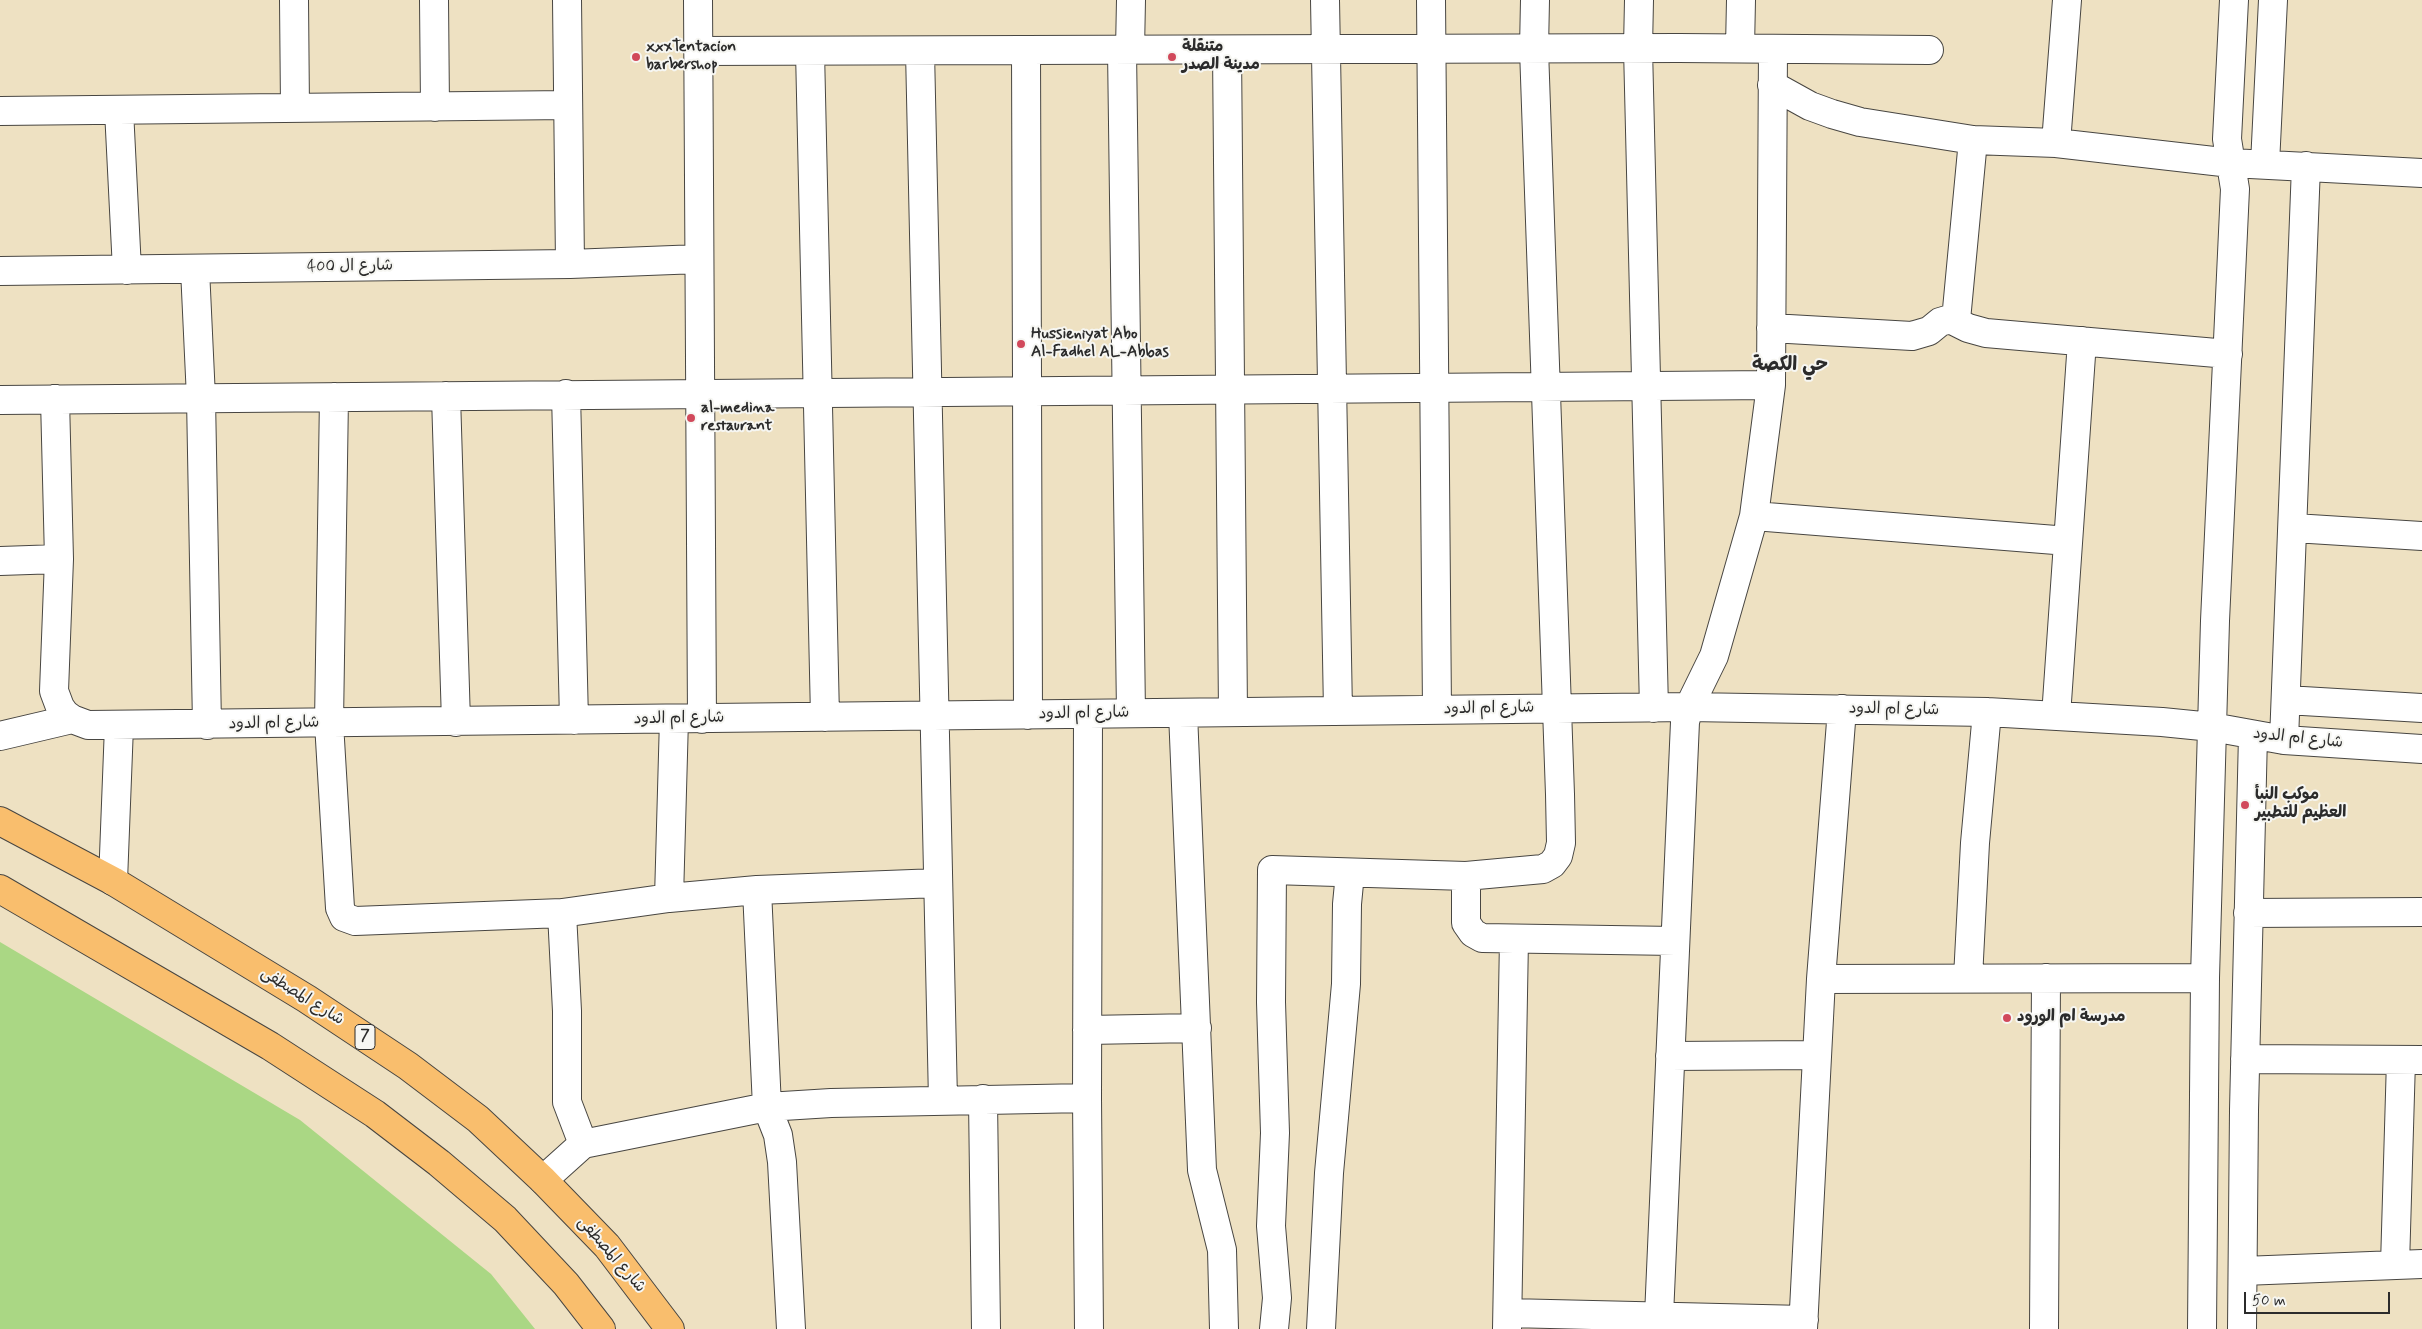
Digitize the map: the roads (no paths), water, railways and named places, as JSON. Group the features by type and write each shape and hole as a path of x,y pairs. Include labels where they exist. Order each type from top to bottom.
{"highway":[{"name":"شارع المصطفى","path":"0,821 113,881 307,999 408,1066 478,1119 543,1180 606,1246 670,1329"},
{"path":"0,889 270,1046 375,1114 439,1163 505,1219 566,1284 601,1329"}],"street":[{"path":"294,0 295,108"},
{"path":"434,0 436,107"},
{"path":"567,0 570,264"},
{"path":"698,0 702,719"},
{"path":"1131,0 1126,50 1127,390 1131,714"},
{"path":"1325,0 1338,711"},
{"path":"1431,0 1436,710"},
{"path":"1274,1329 1277,1298 1271,1226 1275,1133 1271,993 1272,870 1466,876 1543,869 1552,864 1558,856 1560,843 1558,708 1534,49 1535,0"},
{"path":"1639,0 1638,48 1654,708"},
{"path":"1740,48 1741,0"},
{"path":"2056,143 2067,0"},
{"path":"2202,1329 2205,978 2212,727 2235,189 2227,129 2234,0"},
{"path":"2265,164 2273,0"},
{"path":"698,51 1638,48 1929,50"},
{"path":"1659,1316 1684,733 1689,707 1714,656 1730,606 1754,516 1771,385 1773,49"},
{"path":"920,50 943,1100"},
{"path":"1026,50 1028,715"},
{"path":"1228,50 1233,712"},
{"path":"810,51 825,717"},
{"path":"1772,85 1810,106 1860,122 1973,140 2056,143 2231,163 2422,173"},
{"path":"0,111 568,105"},
{"path":"118,110 127,270"},
{"path":"1956,320 1973,140"},
{"path":"2284,740 2294,528 2306,166"},
{"name":"شارع ال 400","path":"0,271 570,264 699,259"},
{"path":"195,269 201,398 207,725"},
{"path":"1772,328 1912,336 1929,331 1945,319 1956,320 1968,328 1986,333 2228,354"},
{"path":"2056,716 2082,341"},
{"path":"0,400 1771,385"},
{"path":"566,394 574,720"},
{"path":"446,396 456,722"},
{"path":"334,397 329,723 340,908 344,917 355,920 562,912 668,898 757,890 938,883"},
{"path":"54,400 59,559 54,691 60,707 72,719"},
{"path":"1754,516 2068,541"},
{"path":"2294,528 2422,536"},
{"path":"0,560 59,559"},
{"path":"2286,700 2422,708"},
{"name":"شارع ام الدود","path":"72,719 88,726 119,726 1689,707 1987,712 2187,724 2284,740 2422,749"},
{"path":"1514,939 1508,1321 1659,1316 1804,1325 1821,979 1842,709"},
{"path":"1968,978 1975,843 1987,712"},
{"path":"1183,713 1202,1170 1222,1250 1224,1329"},
{"path":"1088,714 1086,1098 1090,1329"},
{"path":"0,736 72,719"},
{"path":"668,898 674,719"},
{"path":"113,881 119,726"},
{"path":"2242,1329 2245,1059 2253,735"},
{"path":"1322,1329 1330,1164 1346,984 1347,904 1350,872"},
{"path":"1466,876 1466,923 1469,929 1482,938 1675,941"},
{"path":"757,890 767,1107 778,1135 782,1162 791,1329"},
{"path":"562,912 567,1011 566,1102 583,1144"},
{"path":"2248,913 2422,912"},
{"path":"2044,1329 2046,978"},
{"path":"1821,979 2205,978"},
{"path":"1087,1030 1197,1028"},
{"path":"1670,1056 1817,1054"},
{"path":"2245,1059 2412,1060 2395,1265"},
{"path":"543,1180 583,1144 767,1107 943,1100 1086,1098"},
{"path":"983,1099 986,1329"},
{"path":"2243,1271 2422,1264"}],"place":[{"name":"xxxTentacion barbershop","path":"636,57"},
{"name":"متنقلة مدينة الصدر","path":"1172,57"},
{"name":"Hussieniyat Abo Al-Fadhel AL-Abbas","path":"1021,344"},
{"name":"al-medina restaurant","path":"691,418"},
{"name":"موكب النبأ العظيم للتطبير","path":"2245,805"},
{"name":"مدرسة ام الورود","path":"2007,1018"}],"district":[{"name":"حي الكصة","path":"1790,366"}]}
